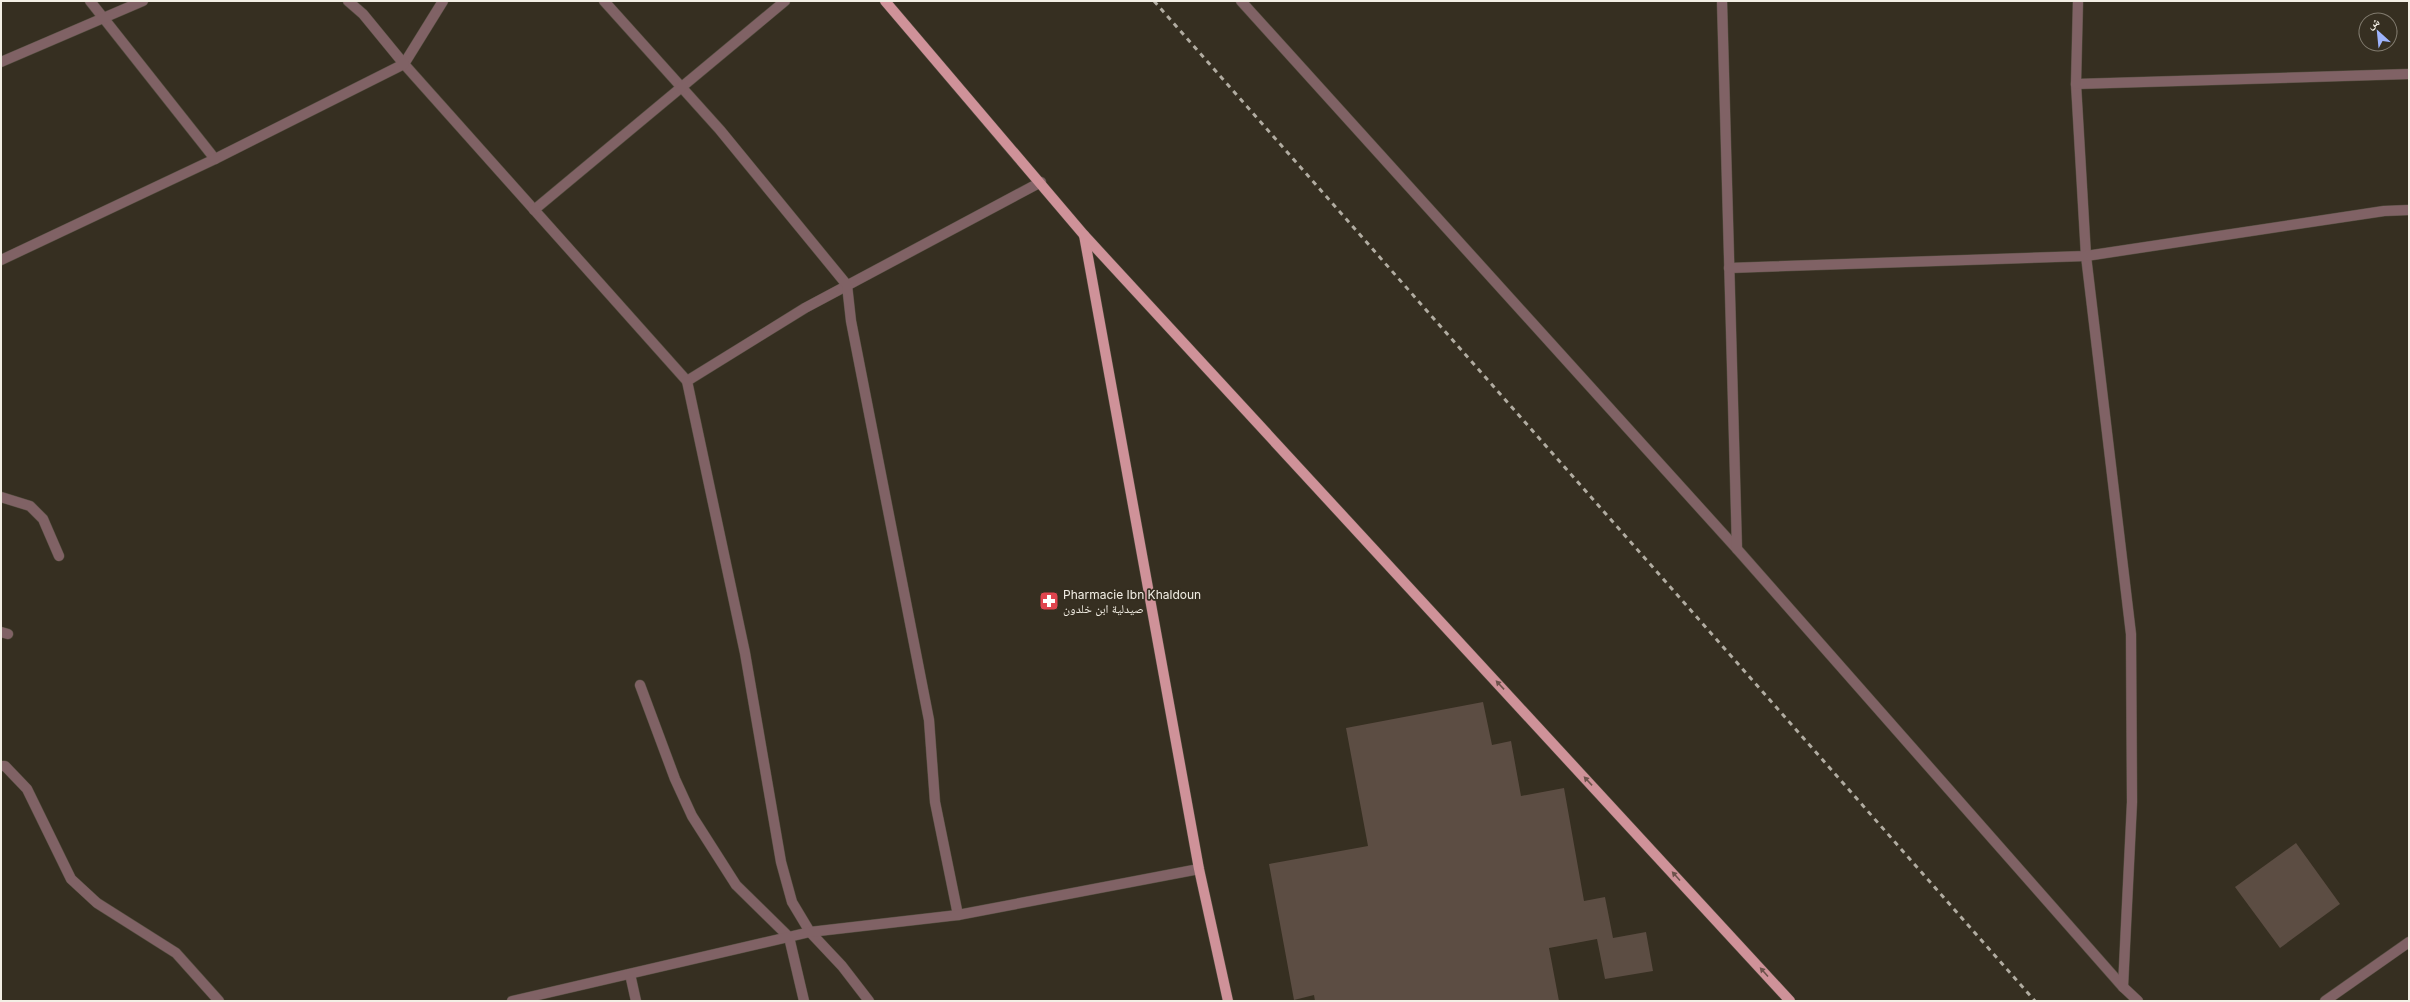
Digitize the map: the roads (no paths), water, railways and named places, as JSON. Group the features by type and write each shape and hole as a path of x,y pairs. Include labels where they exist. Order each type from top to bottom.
{"main road":[{"path":"885,1 1084,235 1790,1001"},
{"path":"1084,235 1199,869 1228,1001"}],"street":[{"path":"90,1 215,159"},
{"path":"1,62 102,17 143,1"},
{"path":"348,1 363,14 404,64 687,381 745,653 781,862 792,902 810,932 842,966 869,1001"},
{"path":"1,260 215,159 404,64 443,1"},
{"path":"604,1 720,130 847,285 851,321 929,720 935,802 958,915"},
{"path":"534,210 683,88 785,1"},
{"path":"1240,1 1737,549 2123,987 2138,1001"},
{"path":"1722,1 1737,549"},
{"path":"2078,1 2076,84 2086,256 2131,634 2132,802 2123,987"},
{"path":"2076,84 2409,74"},
{"path":"687,381 805,308 1040,182"},
{"path":"1729,268 2086,256 2384,211 2409,210"},
{"path":"1,497 30,506 43,519 59,556"},
{"path":"640,685 675,779 692,816 736,885 789,937 804,1001"},
{"path":"1,766 5,766 26,789 70,879 98,903 176,953 219,1001"},
{"path":"512,1001 810,932 958,915 1199,869"},
{"path":"2325,1001 2409,942"},
{"path":"630,974 636,1001"}],"railway":[{"path":"1154,1 2035,1001"}],"place":[{"name":"Pharmacie Ibn Khaldoun صيدلية ابن خلدون","path":"1049,601"}]}
